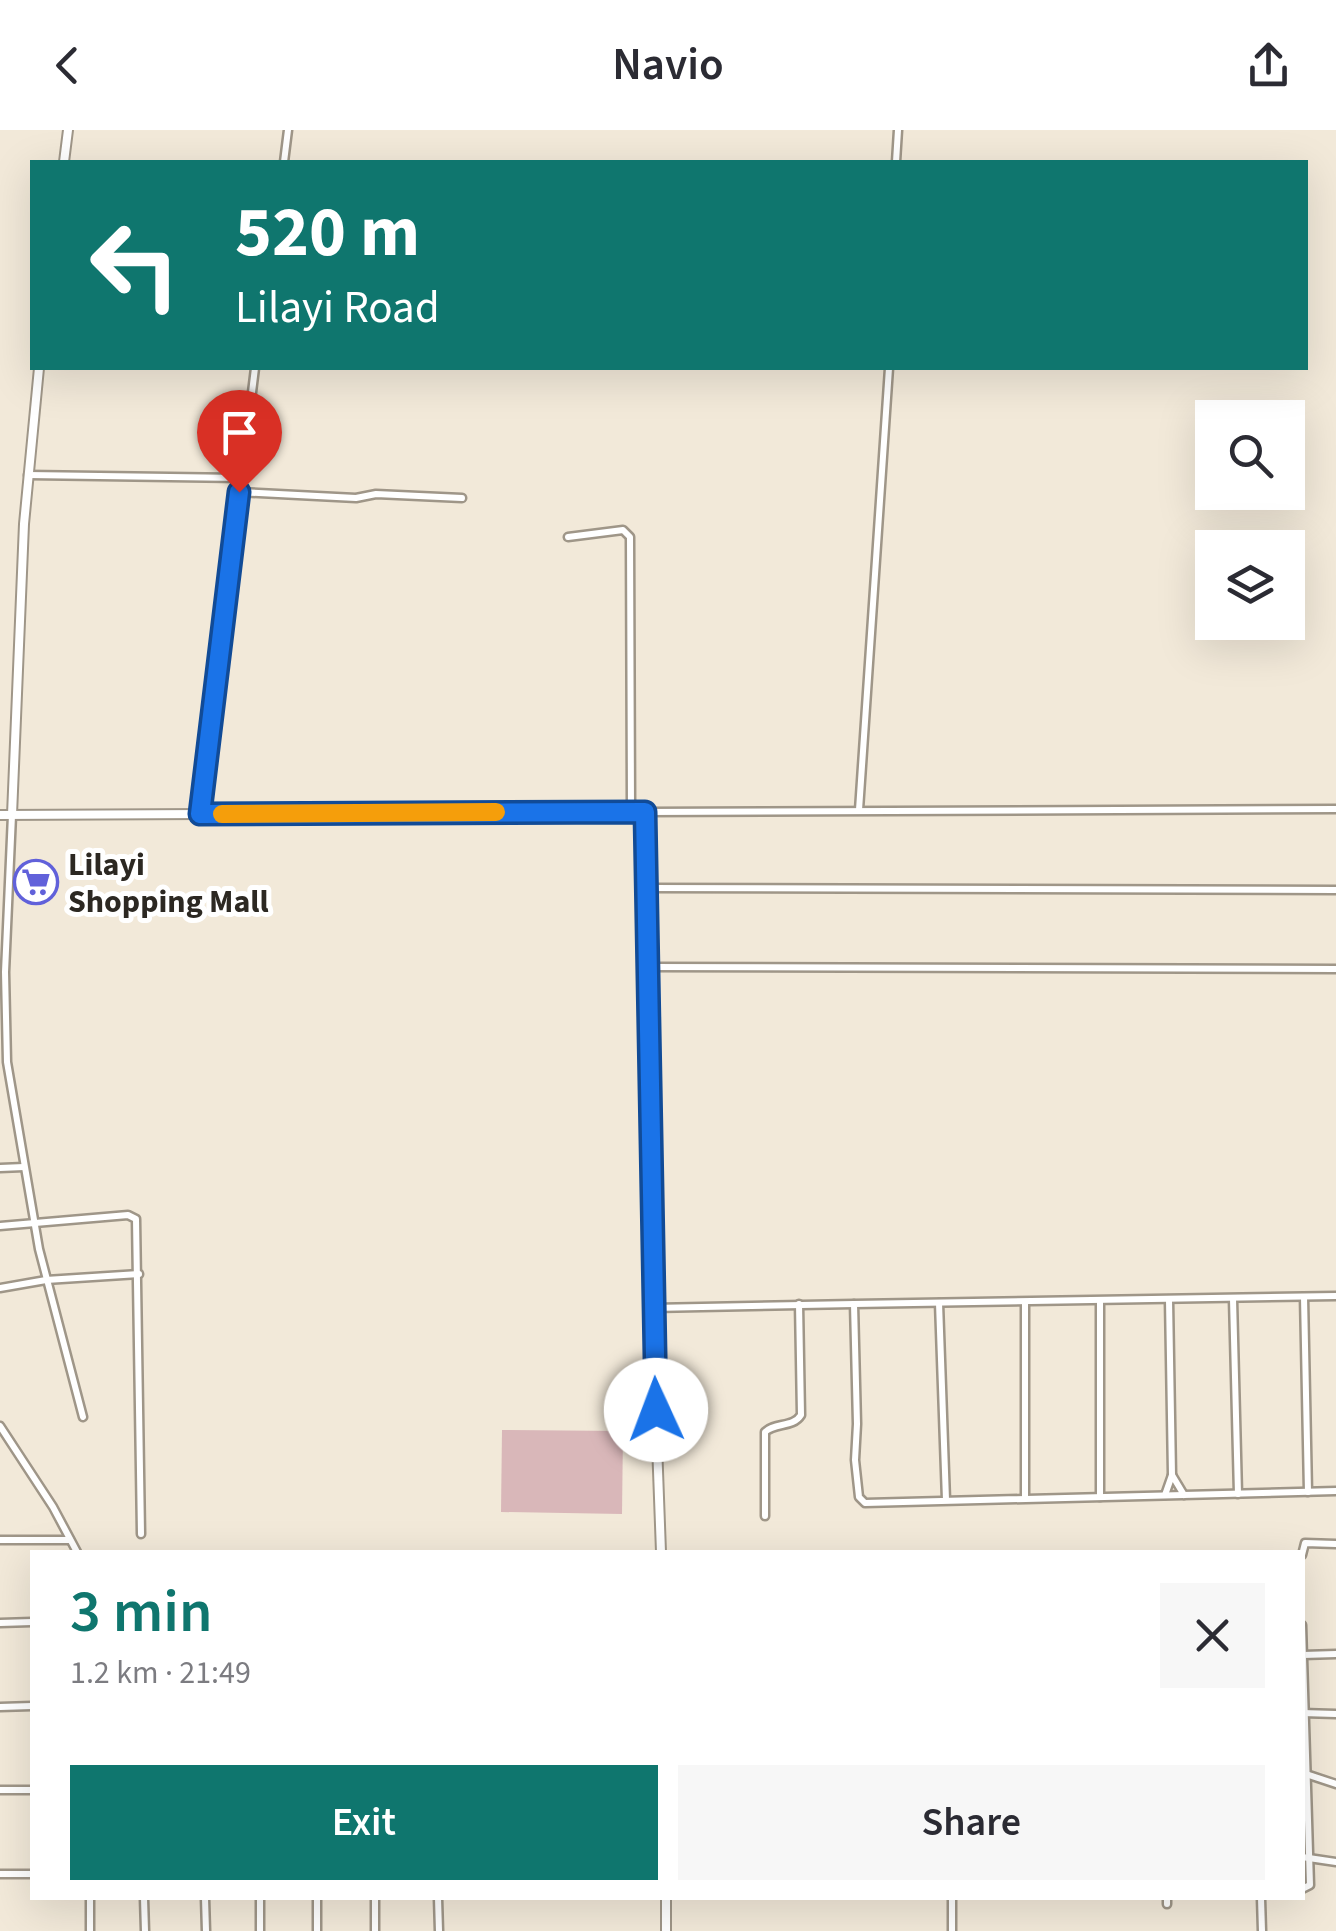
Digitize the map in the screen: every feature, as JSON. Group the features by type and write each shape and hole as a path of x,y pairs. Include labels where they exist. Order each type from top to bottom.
{"street":[{"path":"64,160 68,130"},
{"path":"284,160 288,130"},
{"path":"896,160 898,130"},
{"path":"38,370 28,475 3,972 3,1042 46,1280 83,1416"},
{"path":"200,814 255,370"},
{"path":"860,810 890,370"},
{"path":"28,475 240,478"},
{"path":"239,492 462,498"},
{"path":"568,536 623,530 630,537 631,807 645,812"},
{"path":"0,815 1336,808"},
{"path":"645,812 652,1308 661,1550"},
{"path":"647,888 1336,890"},
{"path":"649,967 1336,969"},
{"path":"0,1105 13,1104"},
{"path":"0,1168 24,1166"},
{"path":"0,1226 134,1216 141,1534"},
{"path":"0,1288 46,1280 138,1274"},
{"path":"652,1308 1336,1296"},
{"path":"1304,1297 1308,1492"},
{"path":"1233,1299 1238,1494"},
{"path":"1165,1496 1172,1475 1169,1300"},
{"path":"1100,1301 1100,1497"},
{"path":"1025,1302 1025,1498"},
{"path":"939,1303 946,1500"},
{"path":"764,1516 765,1432 773,1426 794,1422 801,1415 799,1304"},
{"path":"854,1304 855,1460 859,1497 865,1503 1336,1491"},
{"path":"0,1426 53,1506 76,1550"},
{"path":"0,1446 9,1440"},
{"path":"1172,1475 1184,1495"},
{"path":"0,1540 70,1540"},
{"path":"1303,1550 1305,1544 1336,1544"},
{"path":"0,1623 30,1622"},
{"path":"1305,1655 1336,1654"},
{"path":"0,1707 30,1706"},
{"path":"1305,1713 1336,1714"},
{"path":"1305,1754 1310,1885 1305,1888"},
{"path":"1306,1774 1336,1784"},
{"path":"0,1790 30,1790"},
{"path":"1306,1857 1336,1862"},
{"path":"0,1874 30,1874"},
{"path":"90,1900 90,1931"},
{"path":"144,1900 145,1931"},
{"path":"205,1900 206,1931"},
{"path":"260,1900 260,1931"},
{"path":"317,1900 317,1931"},
{"path":"375,1900 375,1931"},
{"path":"438,1900 439,1931"},
{"path":"666,1900 666,1931"},
{"path":"952,1900 952,1931"},
{"path":"1261,1900 1262,1931"}],"shaded area":[{"path":"502,1430 623,1431 622,1514 501,1512"}],"slow traffic":[{"path":"222,814 496,812"}],"place":[{"name":"Lilayi Shopping Mall","path":"36,882"}],"route":[{"path":"239,492 200,814 645,812 656,1410"}]}
